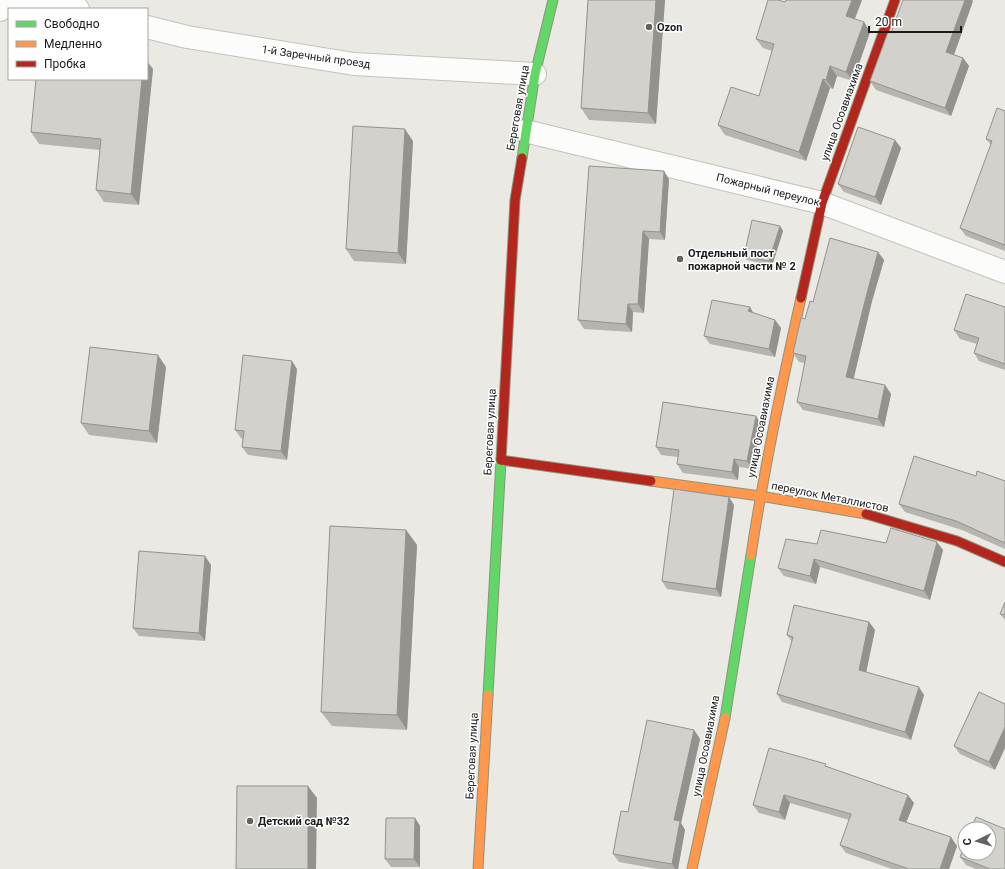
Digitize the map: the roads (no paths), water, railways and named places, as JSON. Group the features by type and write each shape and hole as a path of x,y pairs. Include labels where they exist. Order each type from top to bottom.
{"street":[{"name":"Береговая улица","path":"478,869 515,200 535,74 553,0"},
{"name":"улица Осоавиахима","path":"692,869 723,729 760,496 787,359 822,203 895,0"},
{"path":"0,10 2,7 49,1 74,8"},
{"name":"1-й Заречный проезд","path":"148,27 187,37 354,64 535,74"},
{"name":"Пожарный переулок","path":"525,131 822,203 1005,272"},
{"name":"переулок Металлистов","path":"501,460 760,496 867,514 957,541 1005,562"}],"place":[{"name":"Ozon","path":"649,27"},
{"name":"Отдельный пост пожарной части № 2","path":"680,259"},
{"name":"Детский сад №32","path":"250,821"}]}
